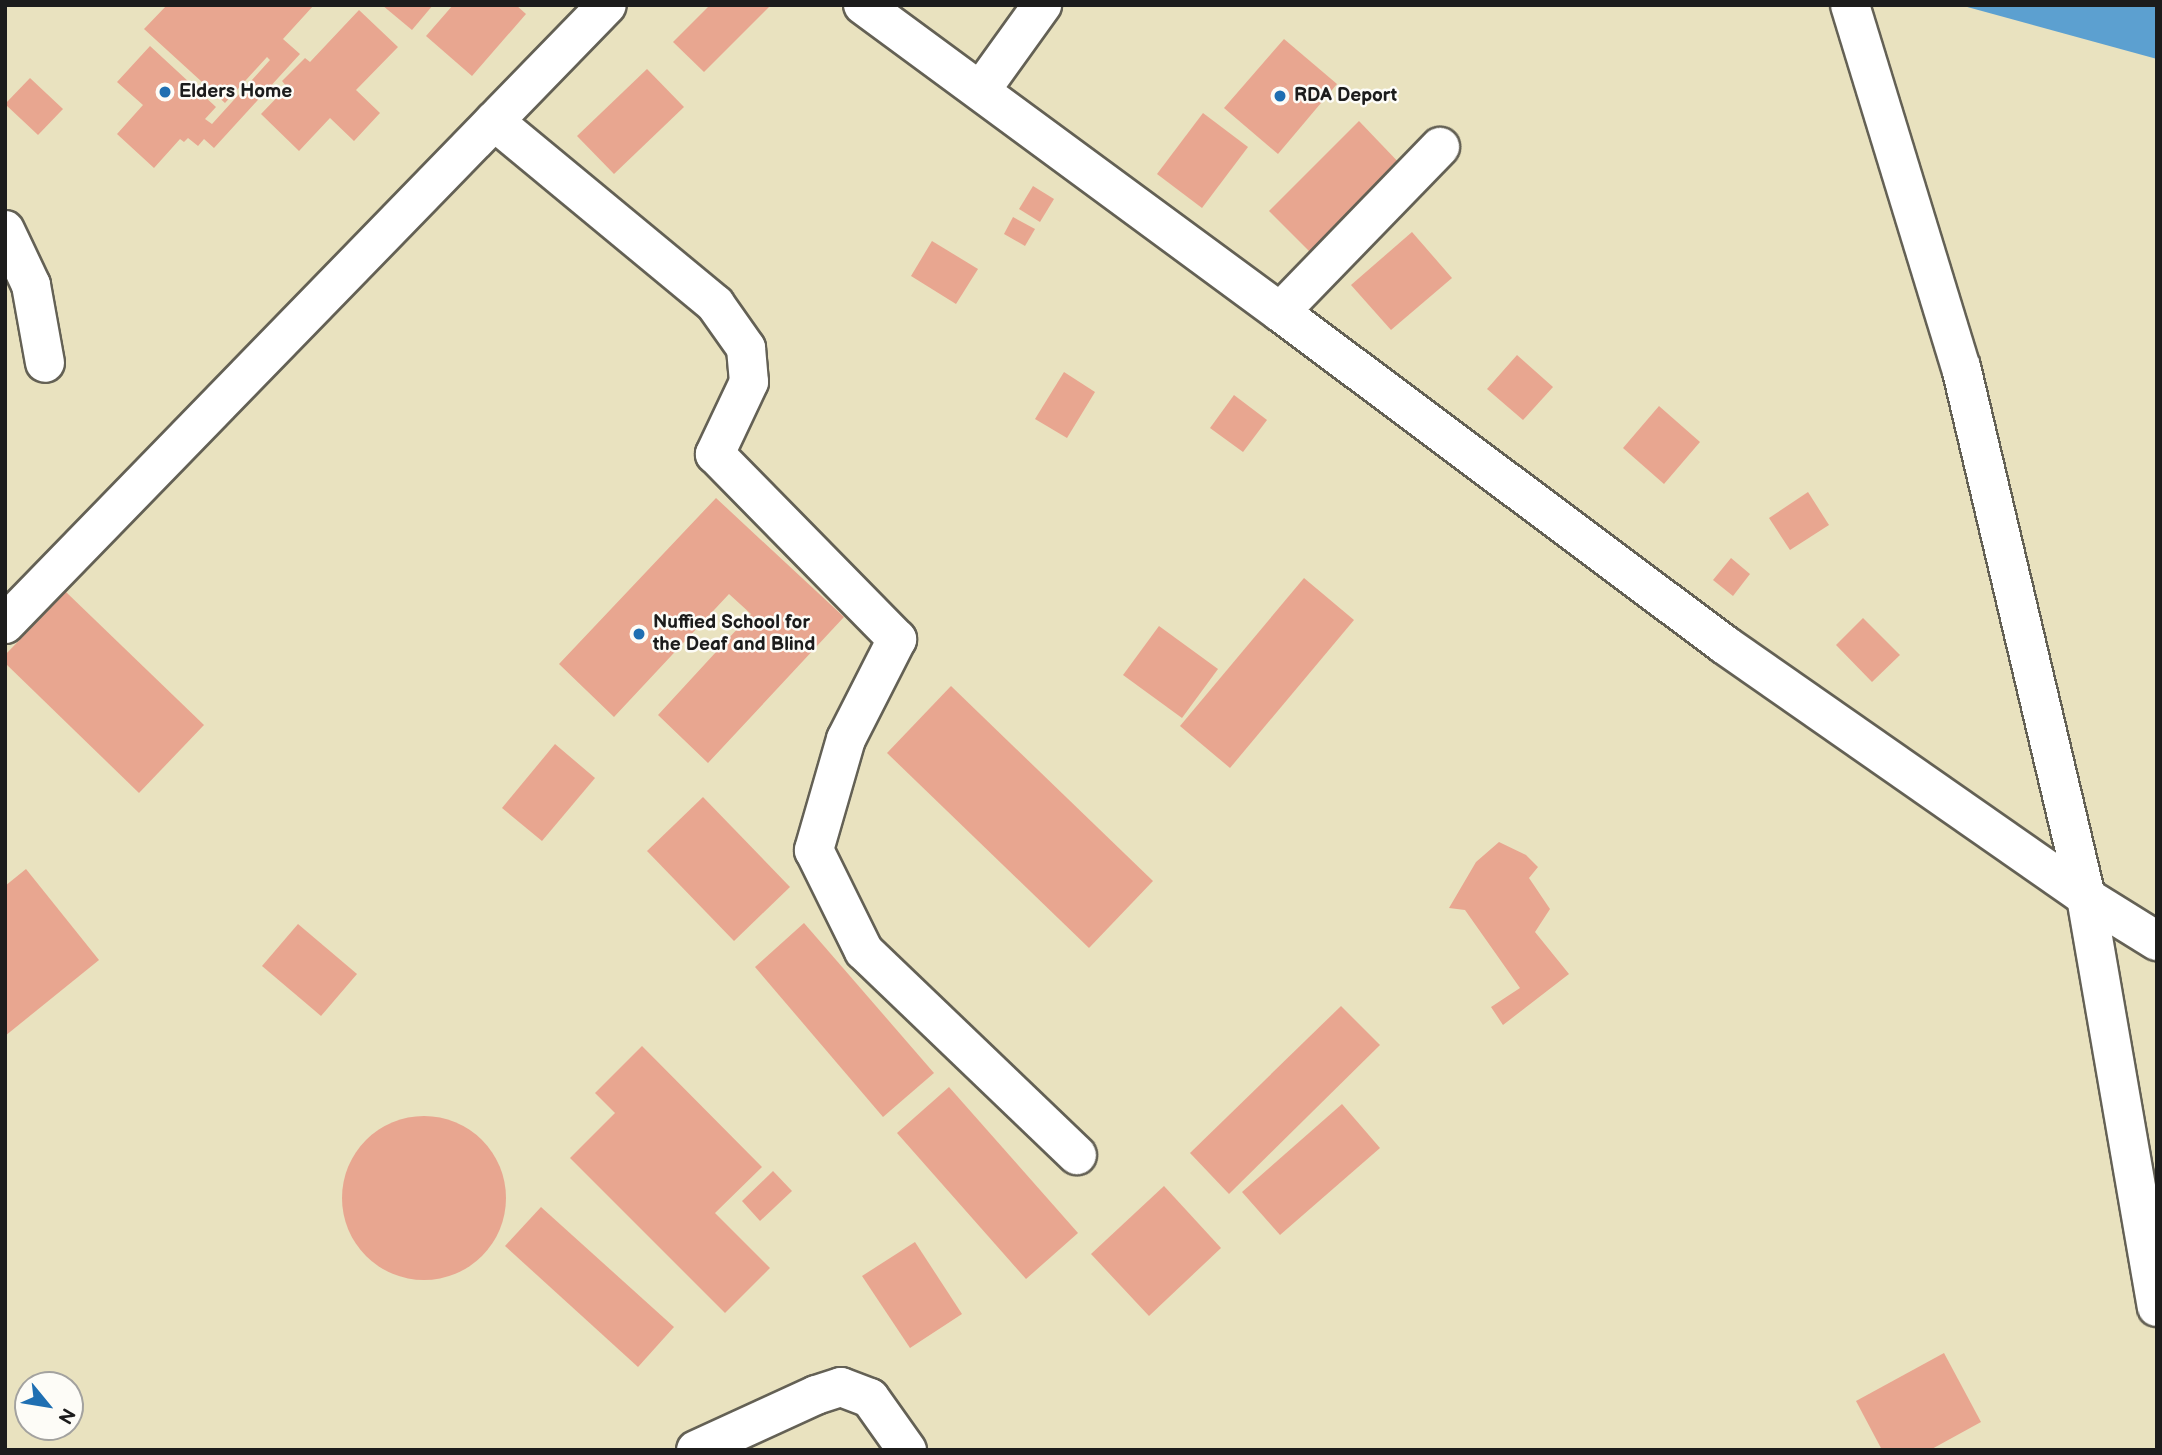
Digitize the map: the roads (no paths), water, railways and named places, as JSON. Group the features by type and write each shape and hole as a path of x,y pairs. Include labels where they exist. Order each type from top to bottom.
{"street":[{"path":"5,624 607,5"},
{"path":"863,5 1725,645 2086,897 2157,941"},
{"path":"981,90 1042,5"},
{"path":"1850,5 1961,367 2086,897 2157,1307"},
{"path":"494,121 715,304 746,348 749,382 715,454 897,639 846,739 814,850 864,951 1077,1155"},
{"path":"1280,312 1440,147"},
{"path":"5,230 31,285 46,363"},
{"path":"696,1450 816,1395 841,1387 870,1398 907,1450"}],"water":[{"path":"1960,5 2157,5 2157,59"}],"place":[{"name":"Elders Home","path":"165,92"},
{"name":"RDA Deport","path":"1280,96"},
{"name":"Nuffied School for the Deaf and Blind","path":"639,634"}]}
